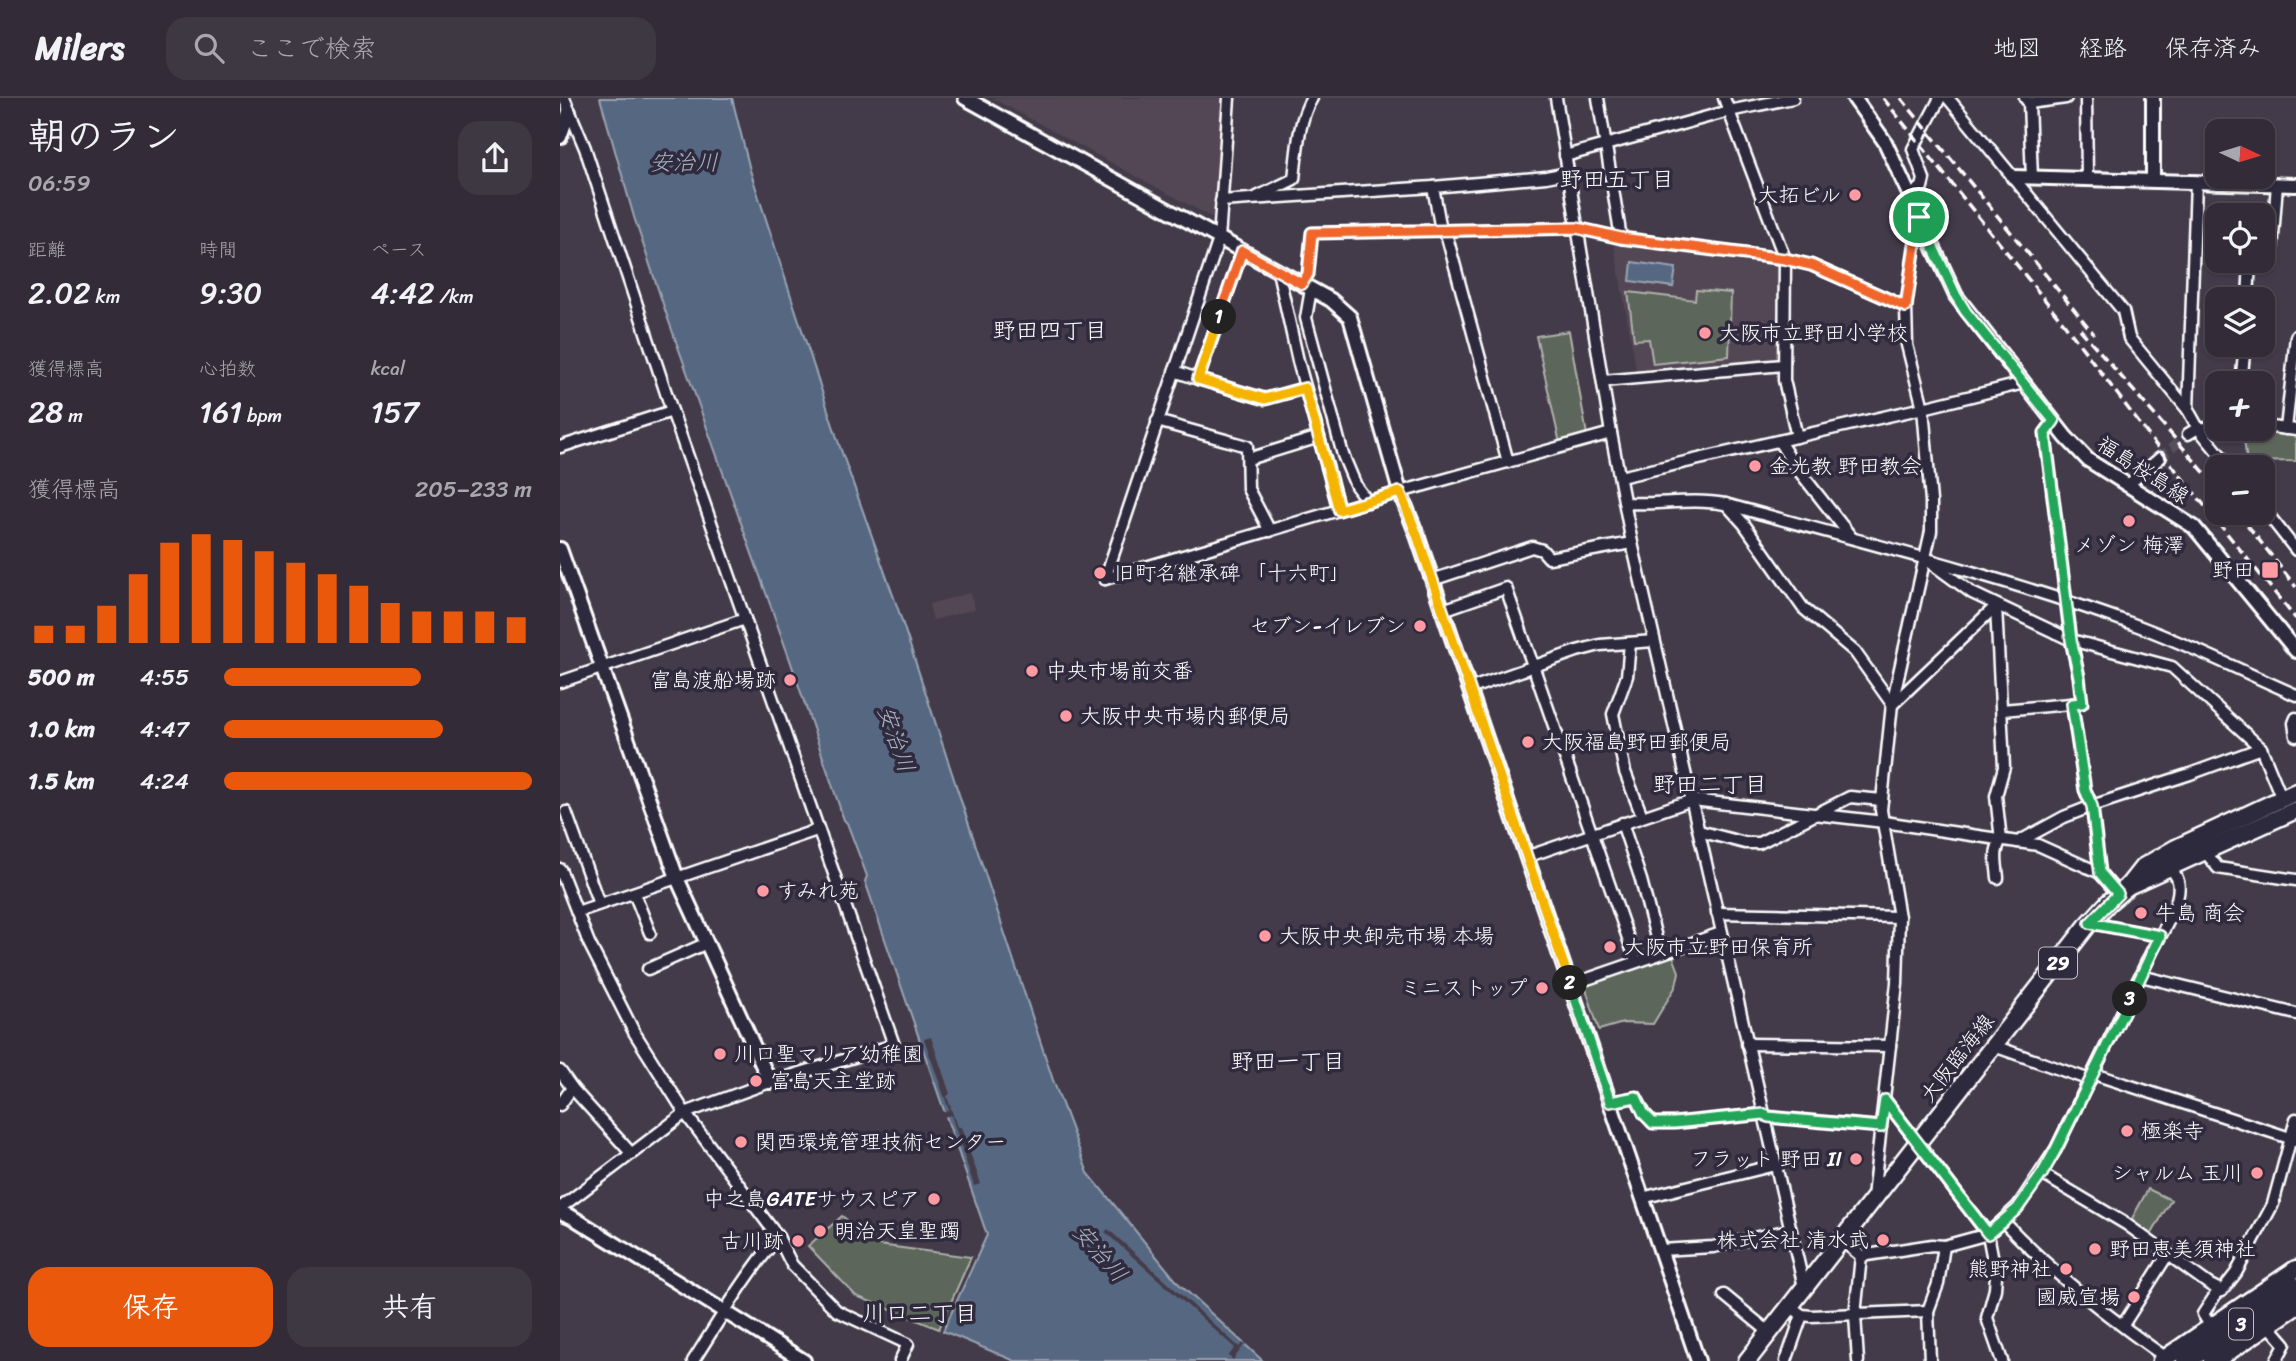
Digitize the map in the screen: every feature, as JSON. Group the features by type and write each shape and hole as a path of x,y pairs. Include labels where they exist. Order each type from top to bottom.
{"highway":[{"name":"3","path":"2186,1361 2296,1287"},
{"name":"3","path":"2213,1361 2296,1305"}],"main road":[{"name":"大阪臨海線","path":"1747,1361 1769,1332 1796,1310 1804,1287 2090,923 2143,867 2176,848 2289,796"},
{"name":"大阪臨海線","path":"2123,890 2296,810"},
{"path":"2166,1360 2296,1269"},
{"path":"2226,1361 2296,1314"}],"street":[{"path":"564,98 585,148 672,411 894,1045 770,1082 685,1113 560,1210 804,1361"},
{"path":"965,98 1339,305 1350,317 1400,492 1443,610 1698,1361"},
{"path":"1229,98 1219,239 1105,579 1611,433"},
{"path":"1255,198 1294,179 1300,133 1312,98"},
{"path":"1556,98 1611,433 1632,542 1804,1287"},
{"path":"1598,98 1621,238"},
{"path":"1724,98 1785,259 1784,380 1797,437"},
{"path":"1565,156 1729,111 1793,98"},
{"name":"福島桜島線","path":"1853,98 1885,142 1956,296 2054,421 2088,460 2194,527 2296,651"},
{"path":"1910,196 1922,187 1924,179 1913,149 1940,98"},
{"path":"1948,98 2123,311 2129,338 2188,410 2198,428 2220,455"},
{"path":"2032,178 2027,101 2066,98"},
{"path":"2086,98 2087,179"},
{"path":"2152,180 2153,98"},
{"path":"560,136 569,112"},
{"path":"1221,201 1433,187 1567,173"},
{"path":"2013,177 2296,185"},
{"path":"2188,410 2196,182"},
{"path":"2249,287 2250,262 2271,263 2277,184"},
{"path":"1433,187 1441,230 1447,237 1508,462"},
{"path":"1873,1200 1896,983 1899,917 1881,810 1892,704 1931,531 1932,514 1923,408 1907,345 1906,307 1919,217"},
{"path":"1368,502 1356,486 1343,455 1306,318 1312,233 1577,228 1621,238 1785,259 1811,265 1906,307"},
{"path":"1198,379 1242,251"},
{"path":"1278,271 1305,388 1339,510"},
{"path":"2291,430 2296,336"},
{"path":"1603,381 1783,365"},
{"path":"1174,371 1265,399 1305,388"},
{"path":"1620,477 2024,383"},
{"path":"560,447 672,411"},
{"path":"1157,421 1247,446 1248,489 1270,531"},
{"path":"2054,421 2045,433 2065,601 2079,677 2077,704 2085,790 2092,806 2100,873"},
{"path":"2188,434 2198,428 2205,428"},
{"path":"1248,459 1319,437"},
{"path":"1779,441 1792,462 1852,539"},
{"path":"2129,485 2160,458"},
{"path":"1625,503 1651,505 1704,500 1725,503 1925,559 2065,601 2166,637 2296,695"},
{"path":"1725,503 1744,524 1803,608 1855,652 1892,704"},
{"path":"2275,522 2294,545"},
{"path":"1432,580 1532,547 1542,550 1549,558 1632,542"},
{"path":"560,549 677,878 770,1082"},
{"path":"1925,559 1972,593 2071,640 2172,667 2261,748 2289,796"},
{"path":"1443,610 1506,588 1636,961"},
{"path":"1892,704 1996,606"},
{"path":"1996,606 2004,767 1996,796 2001,840 1996,847 1998,878"},
{"path":"560,682 745,619"},
{"path":"1469,689 1600,645 1654,640"},
{"path":"1630,643 1628,676 1613,714 1625,772 1642,816"},
{"path":"2002,710 2077,704"},
{"path":"2296,719 2296,736"},
{"path":"2018,842 2064,817 2092,806 2261,748"},
{"path":"1699,831 1745,843 1759,843 1850,797 1882,800"},
{"path":"1526,857 1692,800 1884,822 2038,845 2100,873 2123,890"},
{"path":"566,812 599,904"},
{"path":"1622,822 1660,953"},
{"path":"576,912 817,830"},
{"path":"2206,853 2218,868 2296,880"},
{"path":"1841,1240 1861,1256 1932,1245 1944,1246 1988,1234 2018,1206 2042,1174 2171,917 2179,889 2178,880 2169,867"},
{"path":"560,869 563,889 634,1032 685,1113 778,1237 792,1265 837,1311 908,1343 900,1361"},
{"path":"634,893 650,933"},
{"path":"1717,913 1899,917"},
{"path":"2090,923 2160,936"},
{"path":"1570,985 1721,933"},
{"path":"648,970 707,943"},
{"path":"2141,976 2296,1014"},
{"path":"1747,1044 1890,1046"},
{"path":"1994,1046 2293,1139"},
{"path":"560,1071 631,1153"},
{"path":"560,1105 572,1088"},
{"path":"1610,1102 1636,1097 1644,1114 1653,1123 1764,1114 1768,1117 1881,1127"},
{"path":"1885,1100 1988,1234 1996,1276 1987,1318 2002,1361"},
{"path":"2211,1326 2203,1314 2236,1273 2273,1204 2293,1139 2296,1119"},
{"path":"1643,1198 1775,1165"},
{"path":"2042,1174 2126,1224 2220,1291"},
{"path":"2003,1221 2038,1258 2091,1303 2166,1360"},
{"path":"1660,1250 1713,1247 1789,1230"},
{"path":"693,1361 724,1312 778,1237"},
{"path":"1930,1361 1928,1311 1938,1284 1944,1246"},
{"path":"2123,1325 2168,1254"},
{"path":"1858,1361 1855,1315 1861,1256"},
{"path":"1724,1295 1769,1332"},
{"path":"1786,1361 1796,1310 1855,1315 1928,1311"},
{"path":"2272,1329 2285,1344 2276,1361"}],"shaded area":[{"path":"992,98 1225,98 1217,220 1029,118"},
{"name":"大阪市立野田小学校","path":"1613,239 1783,263 1779,361 1637,374"},
{"path":"970,593 975,609 933,620 929,604"}],"green space":[{"path":"1696,290 1731,293 1729,356 1653,364 1649,339 1634,340 1628,292 1695,300"},
{"path":"1569,331 1587,435 1561,441 1536,336"},
{"path":"2275,432 2296,434 2296,461 2275,461 2275,455 2246,455 2244,441 2275,441"},
{"path":"1673,956 1679,972 1676,986 1653,1024 1623,1023 1599,1030 1585,986"},
{"path":"2148,1189 2171,1200 2150,1237 2129,1224"},
{"path":"842,1216 879,1245 971,1257 939,1329 856,1296 808,1246"}],"water":[{"name":"安治川","path":"600,98 732,98 750,170 840,447 898,609 1053,1080 1088,1173 1179,1284 1263,1361 1015,1361 943,1331 987,1235 865,881 867,876 844,820 668,319 634,217"},
{"path":"1632,262 1676,268 1673,287 1630,281"}],"pier":[{"path":"931,1037 950,1094 947,1096 957,1127 961,1127 981,1184 974,1186 951,1115 943,1117 942,1113 949,1110 924,1039"},
{"path":"1108,1229 1239,1347 1245,1344 1233,1360 1228,1356 1235,1348 1105,1232"}],"tunnel":[{"path":"2160,458 2188,434"}],"railway":[{"path":"1883,98 2296,619"},
{"path":"1901,98 2094,334"},
{"path":"2080,329 2205,473"},
{"path":"2247,525 2296,587"}],"place":[{"name":"大拓ビル","path":"1855,195"},
{"name":"大阪市立野田小学校","path":"1705,333"},
{"name":"金光教 野田教会","path":"1755,466"},
{"name":"メゾン 梅澤","path":"2129,521"},
{"name":"野田","path":"2270,570"},
{"name":"旧町名継承碑 「十六町」","path":"1100,573"},
{"name":"セブン-イレブン","path":"1420,626"},
{"name":"中央市場前交番","path":"1032,671"},
{"name":"富島渡船場跡","path":"790,680"},
{"name":"大阪中央市場内郵便局","path":"1066,716"},
{"name":"大阪福島野田郵便局","path":"1528,742"},
{"name":"すみれ苑","path":"763,891"},
{"name":"牛島 商会","path":"2141,913"},
{"name":"大阪中央卸売市場 本場","path":"1265,936"},
{"name":"大阪市立野田保育所","path":"1610,947"},
{"name":"ミニストップ","path":"1542,988"},
{"name":"川口聖マリア幼稚園","path":"720,1054"},
{"name":"富島天主堂跡","path":"756,1081"},
{"name":"極楽寺","path":"2127,1131"},
{"name":"関西環境管理技術センター","path":"741,1142"},
{"name":"フラット 野田 II","path":"1856,1159"},
{"name":"シャルム 玉川","path":"2257,1173"},
{"name":"中之島GATEサウスピア","path":"934,1199"},
{"name":"明治天皇聖躅","path":"820,1231"},
{"name":"株式会社 清水武","path":"1883,1240"},
{"name":"古川跡","path":"798,1241"},
{"name":"野田恵美須神社","path":"2095,1249"},
{"name":"熊野神社","path":"2066,1269"},
{"name":"國威宣揚","path":"2134,1297"}],"district":[{"name":"野田五丁目","path":"1617,179"},
{"name":"野田四丁目","path":"1050,330"},
{"name":"野田二丁目","path":"1710,784"},
{"name":"野田一丁目","path":"1288,1061"},
{"name":"川口二丁目","path":"920,1313"}],"route":[{"path":"1919,217 1966,312 2054,421 2045,433 2050,488 2082,703 2072,704 2085,790 2092,806 2100,873 2118,894 2090,923 2160,936 2094,1074 2042,1174 2018,1206 1988,1234 1885,1100 1881,1127 1768,1117 1764,1114 1653,1123 1644,1114 1636,1097 1610,1102 1400,492 1339,510 1305,388 1265,399 1198,379 1242,251 1302,284 1308,274 1312,233 1577,228 1621,238 1785,259 1811,265 1906,307 1919,217"}]}
